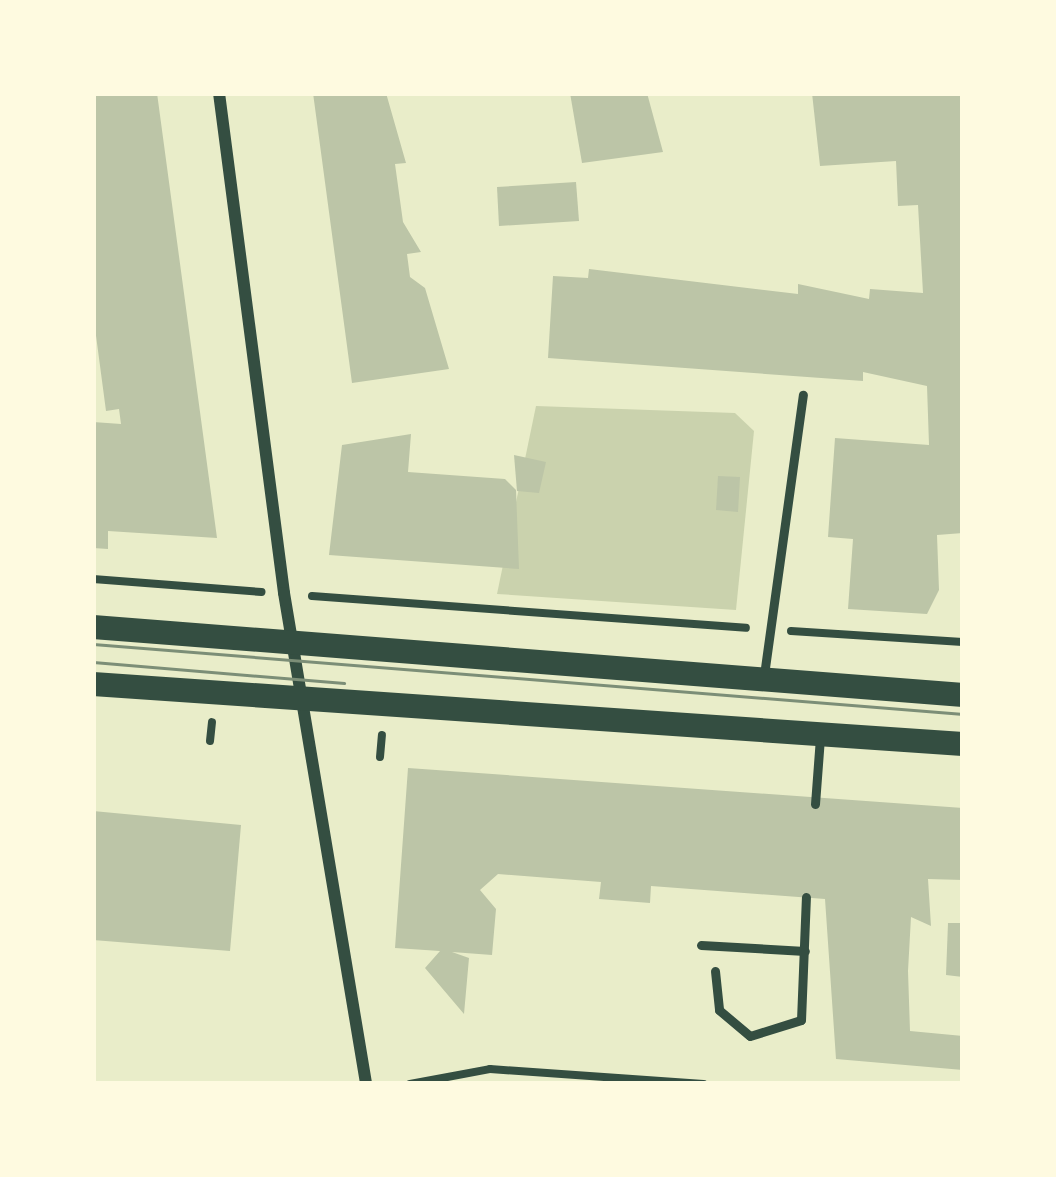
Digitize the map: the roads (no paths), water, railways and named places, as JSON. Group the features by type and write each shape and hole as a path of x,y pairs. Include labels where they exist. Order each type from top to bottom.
{"main road":[{"path":"93,627 963,695"},
{"path":"93,684 963,744"}],"street":[{"path":"219,93 291,642 366,1084"}],"lane":[{"path":"764,681 803,395"},
{"path":"814,804 820,737"},
{"path":"715,971 731,1024 769,1036 808,1007 806,898"},
{"path":"701,945 805,951"}],"tram line":[{"path":"93,644 963,714"},
{"path":"93,662 344,683"}]}
